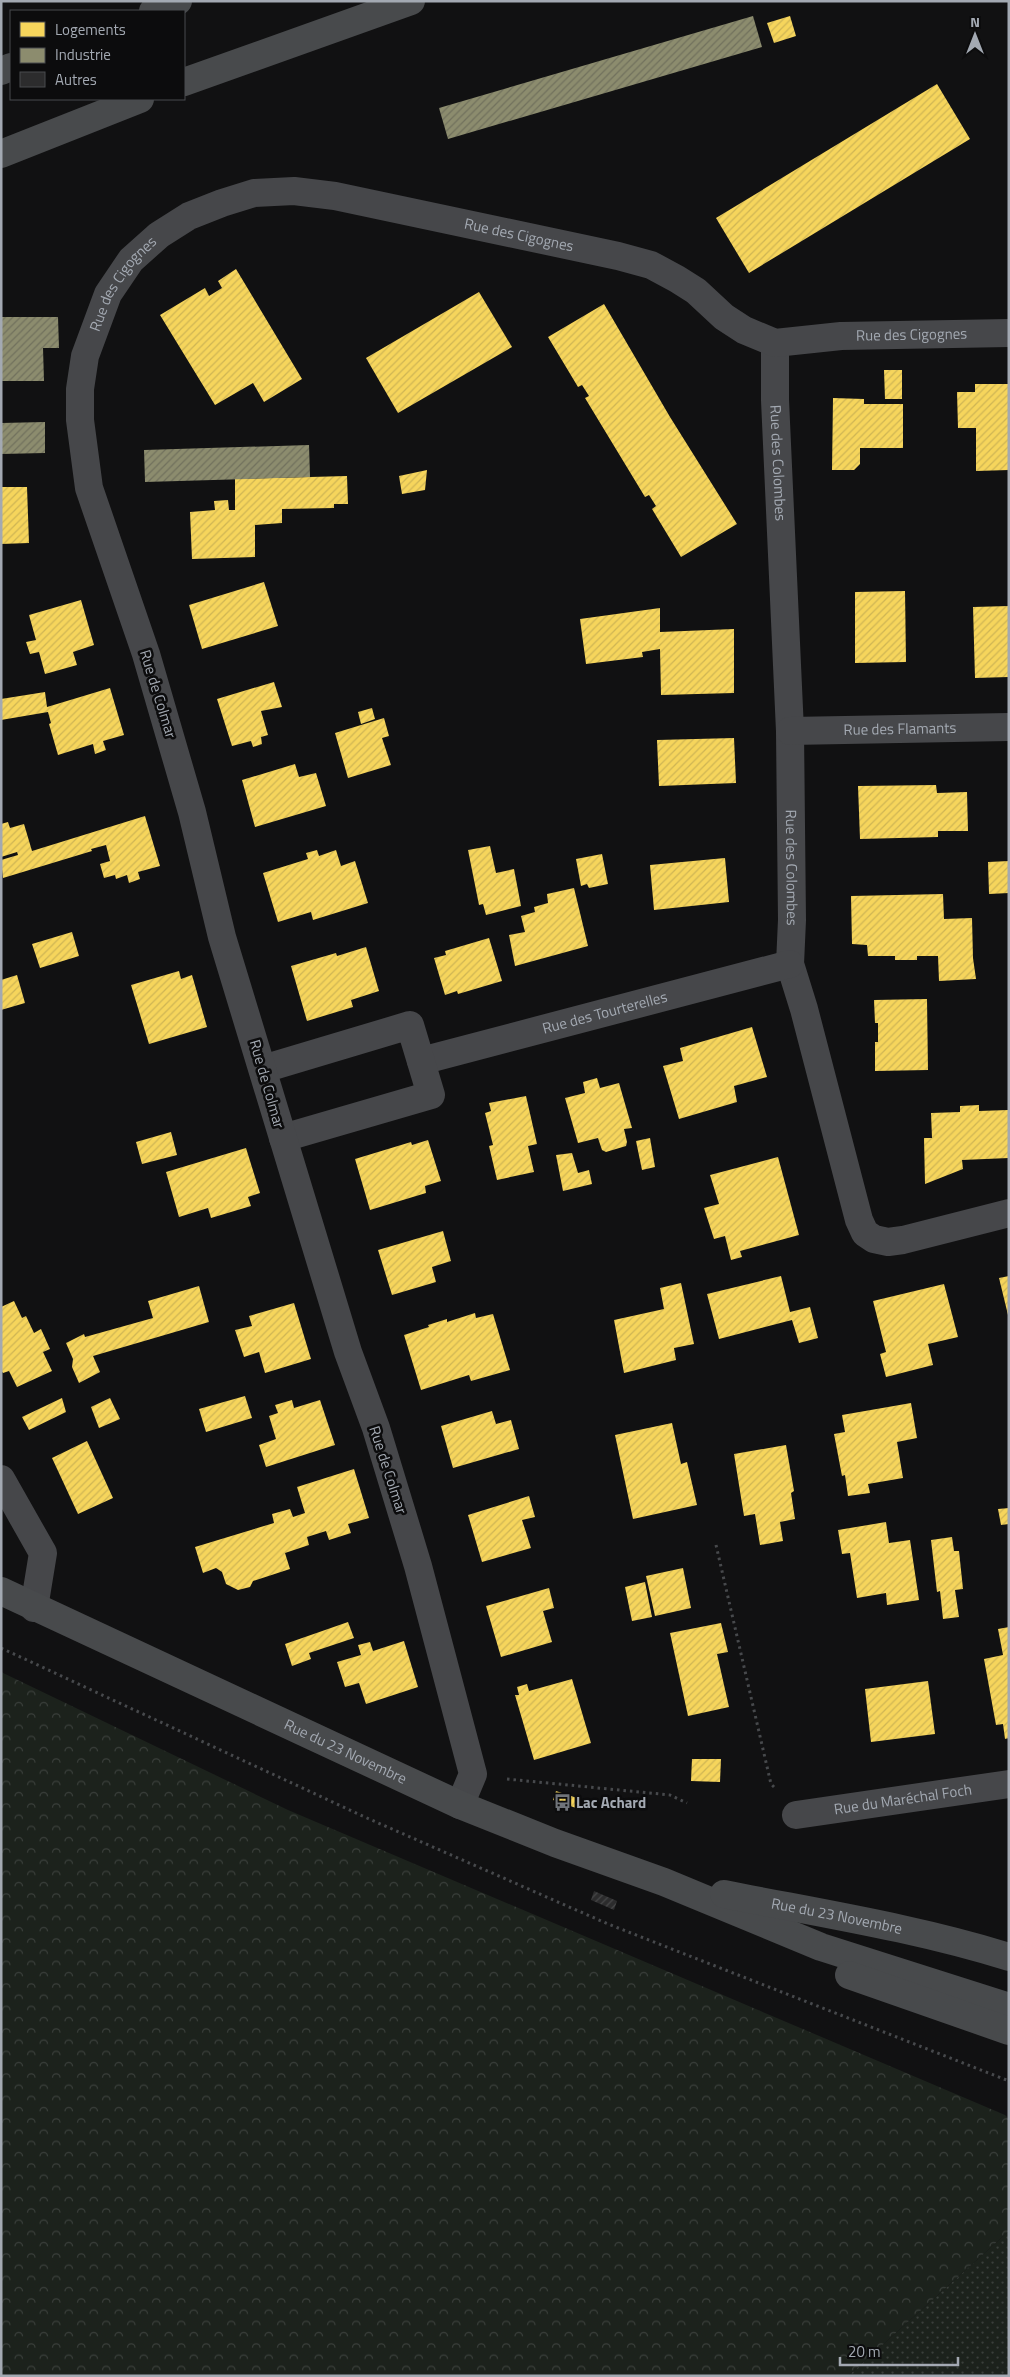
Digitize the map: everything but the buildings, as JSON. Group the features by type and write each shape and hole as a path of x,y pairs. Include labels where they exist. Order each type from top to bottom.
{"main road":[{"path":"156,10 178,1"},
{"path":"185,82 411,1"},
{"path":"1,154 137,100"},
{"name":"Rue du 23 Novembre","path":"1,1591 460,1805 555,1843 664,1882 821,1947 1009,2007"},
{"name":"Rue du 23 Novembre","path":"664,1882 884,1926 970,1945 1009,1957"},
{"path":"821,1947 838,1971 1009,2031"}],"street":[{"name":"Rue des Cigognes","path":"85,356 108,294 131,260 159,235 189,216 222,203 254,194 294,191 335,196 609,254 651,266 696,291 724,316 744,330 775,343 841,336 1009,333"},
{"name":"Rue des Colombes","path":"775,343 776,410 790,731 792,920 790,964 804,1009 853,1201 865,1233 881,1240 903,1240 1009,1213"},
{"name":"Rue de Colmar","path":"85,356 80,389 80,420 90,488 116,572 146,654 192,812 222,937 348,1352 376,1428 418,1566 446,1666 473,1774 460,1805"},
{"name":"Rue des Flamants","path":"790,731 1009,727"},
{"name":"Rue des Tourterelles","path":"421,1060 790,964"},
{"path":"263,1069 410,1025 431,1094 283,1138"},
{"path":"1,1478 43,1553 34,1608"},
{"name":"Rue du Maréchal Foch","path":"796,1815 1009,1784"}],"path":[{"path":"716,1545 771,1784 796,1815"},
{"path":"1,1648 367,1818 608,1924 1009,2081"},
{"path":"504,1779 670,1795 687,1803"}],"green space":[{"path":"1,1672 288,1810 1005,2115 1009,2119 1009,2231 848,2376 1,2376"},
{"path":"1009,2231 1009,2376 848,2376"}],"place":[{"name":"Lac Achard","path":"562,1803"}]}
